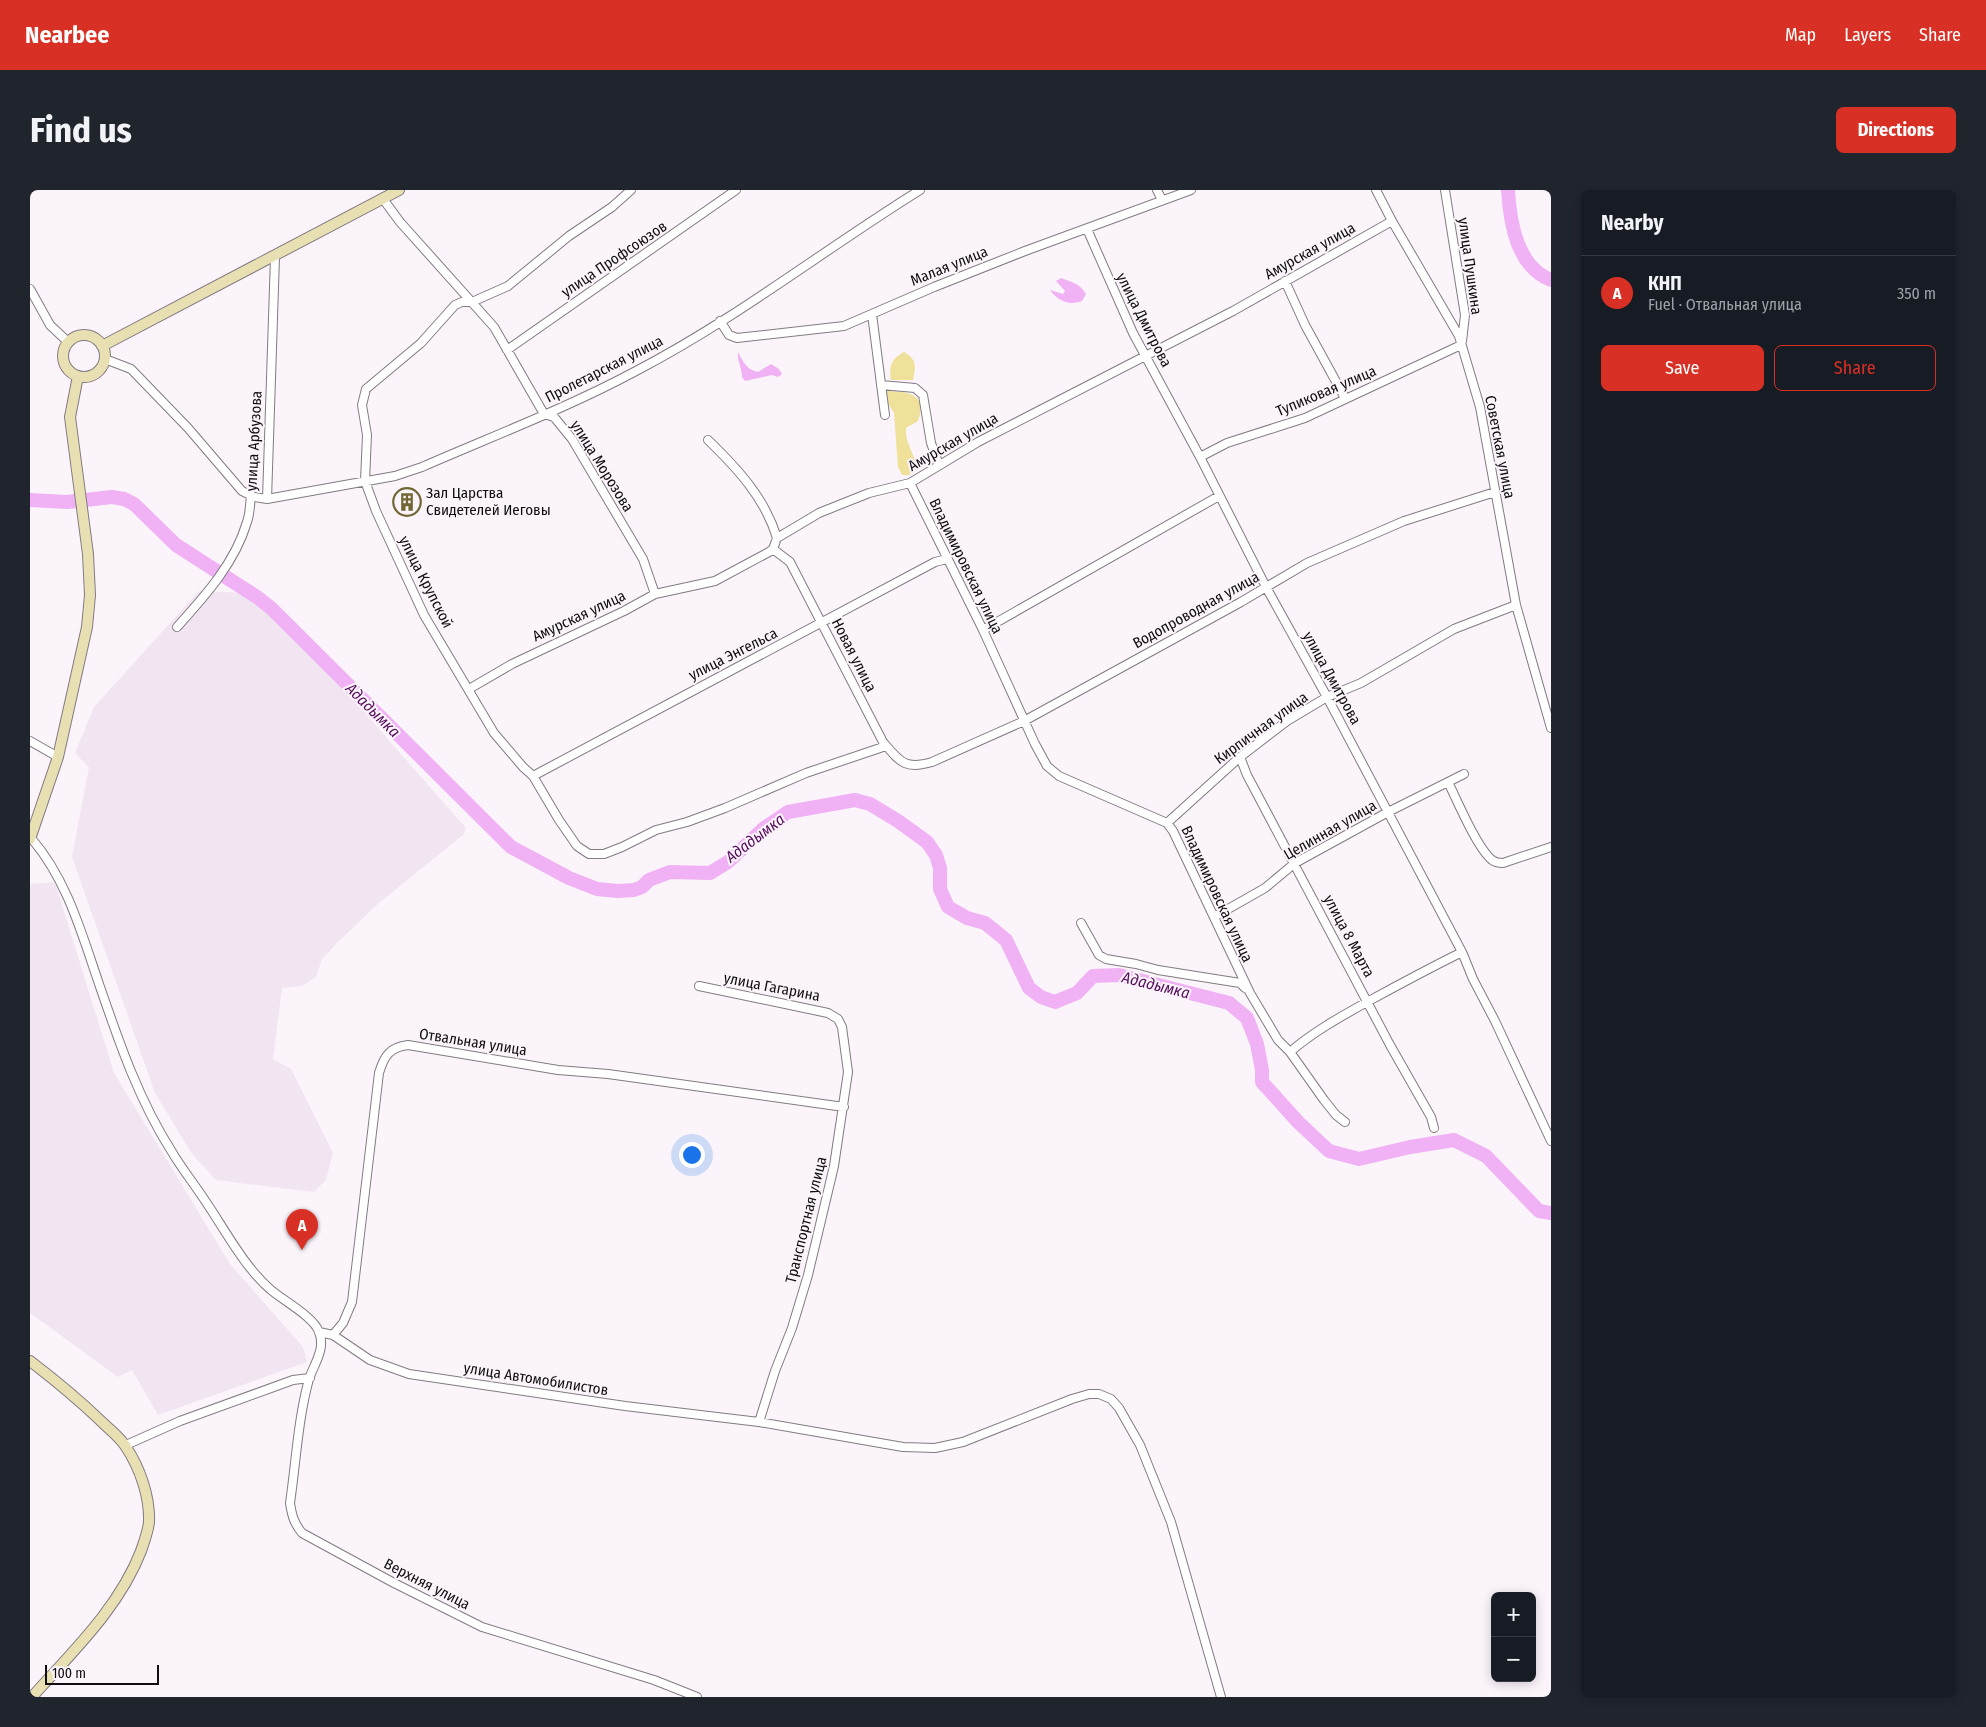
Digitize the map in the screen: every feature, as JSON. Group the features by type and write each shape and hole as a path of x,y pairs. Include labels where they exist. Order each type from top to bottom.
{"street":[{"path":"102,346 275,257 399,190"},
{"name":"улица Крупской","path":"631,190 612,207 569,236 508,286 472,302 462,302 455,305 421,343 366,389 362,405 367,435 365,481 376,511 424,616 494,733 533,776 577,846 589,854 604,854 656,830 695,819 806,773 886,746"},
{"name":"улица Профсоюзов","path":"507,350 736,190"},
{"name":"Пролетарская улица","path":"267,499 395,476 422,468 637,371 720,321 920,190"},
{"path":"1157,190 1162,200"},
{"name":"Малая улица","path":"720,321 732,336 746,338 844,326 952,280 1191,190"},
{"name":"Советская улица","path":"1376,190 1459,336 1480,407 1516,606 1551,728"},
{"name":"улица Пушкина","path":"1445,190 1464,315 1461,345"},
{"name":"улица Морозова","path":"383,199 400,222 494,327 544,414 554,417 572,439 643,559 655,594"},
{"name":"Амурская улица","path":"777,538 820,513 869,494 910,483 1026,417 1146,357 1392,221"},
{"name":"улица Дмитрова","path":"1087,229 1118,302 1146,357 1200,457 1266,587 1327,697 1462,952 1473,979 1495,1021 1551,1141"},
{"name":"улица Арбузова","path":"105,359 131,369 188,428 242,491 267,499 275,257"},
{"path":"1285,281 1305,325 1345,398"},
{"path":"30,289 50,326 68,342"},
{"path":"872,314 885,415"},
{"path":"86,335 98,340 102,346 105,359 103,365 96,373 87,377 78,376 70,372 64,362 64,352 68,342 76,337 86,335"},
{"name":"Тупиковая улица","path":"1200,457 1227,443 1305,418 1461,345"},
{"path":"78,376 70,417 88,554 90,595 87,627 58,757 30,838 46,855 56,873 80,928 118,1039 140,1092 171,1150 247,1263 269,1289 308,1319 320,1332"},
{"path":"881,386 915,388 923,395 931,444 939,465"},
{"path":"708,440 737,469 764,509 777,538 773,549"},
{"name":"Владимировская улица","path":"910,483 1047,766 1059,776 1168,823 1174,831 1239,974 1250,993 1278,1040 1290,1052 1324,1100 1345,1122"},
{"name":"Водопроводная улица","path":"917,767 1024,721 1307,563 1404,520 1494,492"},
{"path":"177,627 215,583 234,552 247,522 251,495"},
{"path":"982,630 1219,496"},
{"name":"Амурская улица","path":"469,689 512,664 624,611 655,594 715,580 773,549"},
{"name":"Новая улица","path":"773,549 790,562 886,746 898,760 917,767"},
{"name":"улица Энгельса","path":"533,776 698,687 822,624 935,562 947,559"},
{"name":"Кирпичная улица","path":"1168,823 1240,757 1288,721 1327,697 1361,683 1454,629 1516,606"},
{"path":"30,741 58,757"},
{"name":"улица 8 Марта","path":"1240,757 1368,1002 1431,1117 1434,1128"},
{"name":"Целинная улица","path":"1214,917 1265,888 1295,863 1388,812 1464,774"},
{"path":"1448,782 1482,849 1496,863 1503,863 1551,847"},
{"path":"1081,923 1099,955 1106,959 1158,970 1240,983 1250,993"},
{"path":"1290,1052 1322,1029 1404,981 1462,952"},
{"name":"улица Гагарина","path":"699,986 828,1013 838,1019"},
{"name":"Транспортная улица","path":"759,1422 775,1371 792,1328 808,1275 834,1166 848,1072 842,1027 838,1019"},
{"name":"Отвальная улица","path":"333,1335 343,1323 352,1302 379,1072 383,1060 394,1048 408,1045 558,1070 608,1074 844,1107"},
{"name":"улица Автомобилистов","path":"320,1332 333,1335 370,1360 409,1374 625,1406 759,1422 903,1447 935,1448 963,1442 1081,1397 1100,1394 1110,1399 1119,1408 1140,1445 1168,1513 1221,1697"},
{"name":"Верхняя улица","path":"320,1332 321,1345 318,1359 310,1378 304,1403 290,1503 292,1520 302,1533 385,1579 482,1627 654,1680 697,1697"},
{"path":"30,1361 75,1396 126,1445 145,1490 149,1511 147,1535 136,1564 122,1591 86,1637 32,1697"},
{"path":"126,1445 180,1421 293,1380 310,1378"}],"shaded area":[{"path":"1061,278 1075,284 1084,291 1086,294 1082,301 1068,303 1060,300 1053,294 1050,290 1063,294 1065,291 1056,281"},
{"path":"738,352 751,369 758,372 771,364 779,369 782,374 778,377 772,375 745,381 742,377"},
{"path":"904,352 911,358 914,364 913,380 891,380 890,371 892,363 896,357"},
{"path":"886,392 903,392 915,396 920,405 918,421 906,428 916,468 909,475 902,475 898,467 894,413 887,401"},
{"path":"199,591 250,593 291,629 466,828 463,835 380,902 339,941 322,959 316,977 302,986 282,988 273,1059 291,1069 333,1153 326,1180 314,1192 216,1180 192,1154 155,1093 72,857 89,767 75,753 94,707"},
{"path":"55,882 114,1073 230,1264 303,1347 307,1362 158,1415 132,1370 118,1377 30,1313 30,887 31,884"}],"waterway":[{"name":"Ададымка","path":"1508,190 1514,230 1523,255 1539,274 1551,280"},
{"name":"Ададымка","path":"30,500 67,502 112,497 124,499 134,504 176,545 271,608 511,847 569,878 597,889 618,891 634,890 642,887 649,880 670,872 710,873 728,862 763,829 788,812 855,800 870,804 927,842 936,855 940,868 940,889 948,907 967,918 985,923 1006,940 1029,988 1041,997 1055,1002 1077,993 1093,976 1119,975 1229,1003 1247,1018 1257,1044 1262,1070 1262,1082 1298,1122 1329,1151 1359,1159 1410,1147 1454,1140 1486,1156 1539,1211 1551,1213"}],"place":[{"name":"Зал Царства Свидетелей Иеговы","path":"407,502"},
{"name":"КНП","path":"302,1250"}]}
